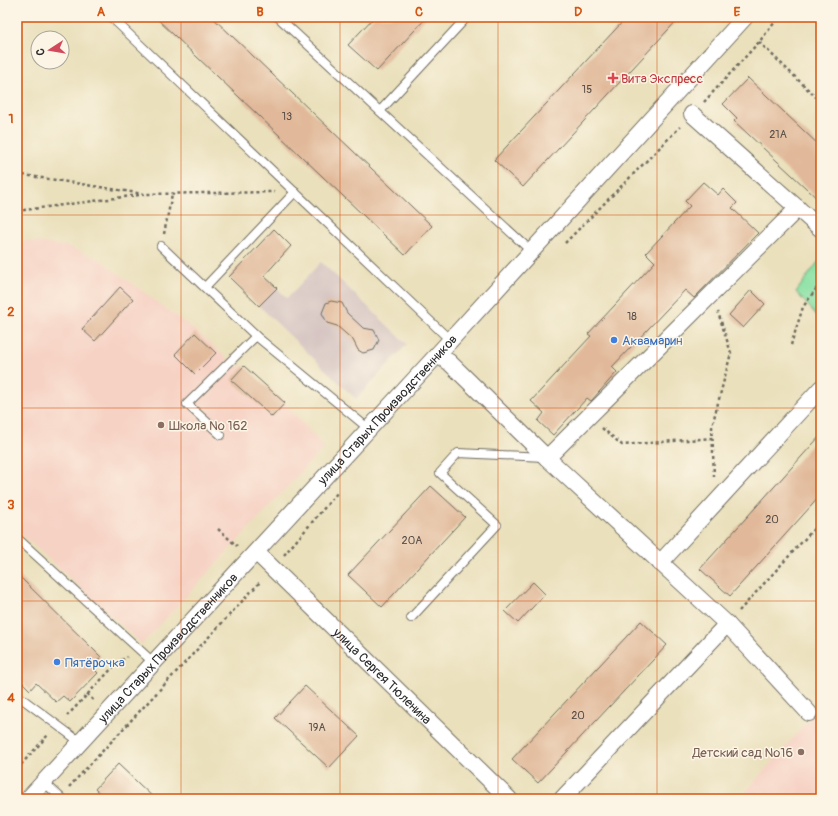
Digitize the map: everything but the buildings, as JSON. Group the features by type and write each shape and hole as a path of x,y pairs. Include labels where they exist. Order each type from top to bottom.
{"street":[{"name":"улица Старых Производственников","path":"28,799 437,355 745,17"},
{"path":"692,114 821,229"},
{"path":"547,458 798,208"},
{"path":"437,355 449,362 547,458 727,624 809,713"},
{"path":"660,562 821,388"},
{"name":"улица Сергея Тюленина","path":"256,552 509,799"},
{"path":"562,799 727,624"}],"lane":[{"path":"111,17 450,340"},
{"path":"278,17 531,252"},
{"path":"380,111 467,17"},
{"path":"205,287 295,192"},
{"path":"161,246 256,336 369,429"},
{"path":"221,435 187,404 256,336"},
{"path":"411,618 497,525 440,473 458,453 547,458"},
{"path":"17,538 154,663"},
{"path":"17,695 80,742"},
{"path":"44,782 61,798"}],"path":[{"path":"560,249 692,114 759,42 779,17"},
{"path":"759,42 821,102"},
{"path":"17,174 144,194"},
{"path":"17,211 144,194 295,192"},
{"path":"161,246 172,194"},
{"path":"791,345 803,307 821,282"},
{"path":"712,294 731,353 712,426 714,504"},
{"path":"588,417 622,445 713,438"},
{"path":"61,798 273,567 341,489"},
{"path":"727,624 821,521"},
{"path":"218,529 237,547 256,552"},
{"path":"232,552 242,541"},
{"path":"17,768 118,662 141,650"}],"shaded area":[{"name":"Школа № 162","path":"29,241 66,246 99,259 200,334 236,367 244,366 285,403 324,447 142,644 17,530 17,243"},
{"path":"246,259 287,298 321,262 407,344 356,399 229,277"},
{"name":"Детский сад №16","path":"821,706 821,799 743,799 741,797"}],"green space":[{"path":"818,262 821,265 821,315 819,318 796,292"}],"place":[{"name":"Вита Экспресс","path":"613,78"},
{"name":"Аквамарин","path":"614,340"},
{"name":"Школа № 162","path":"161,425"},
{"name":"Пятёрочка","path":"57,662"},
{"name":"Детский сад №16","path":"801,752"}]}
